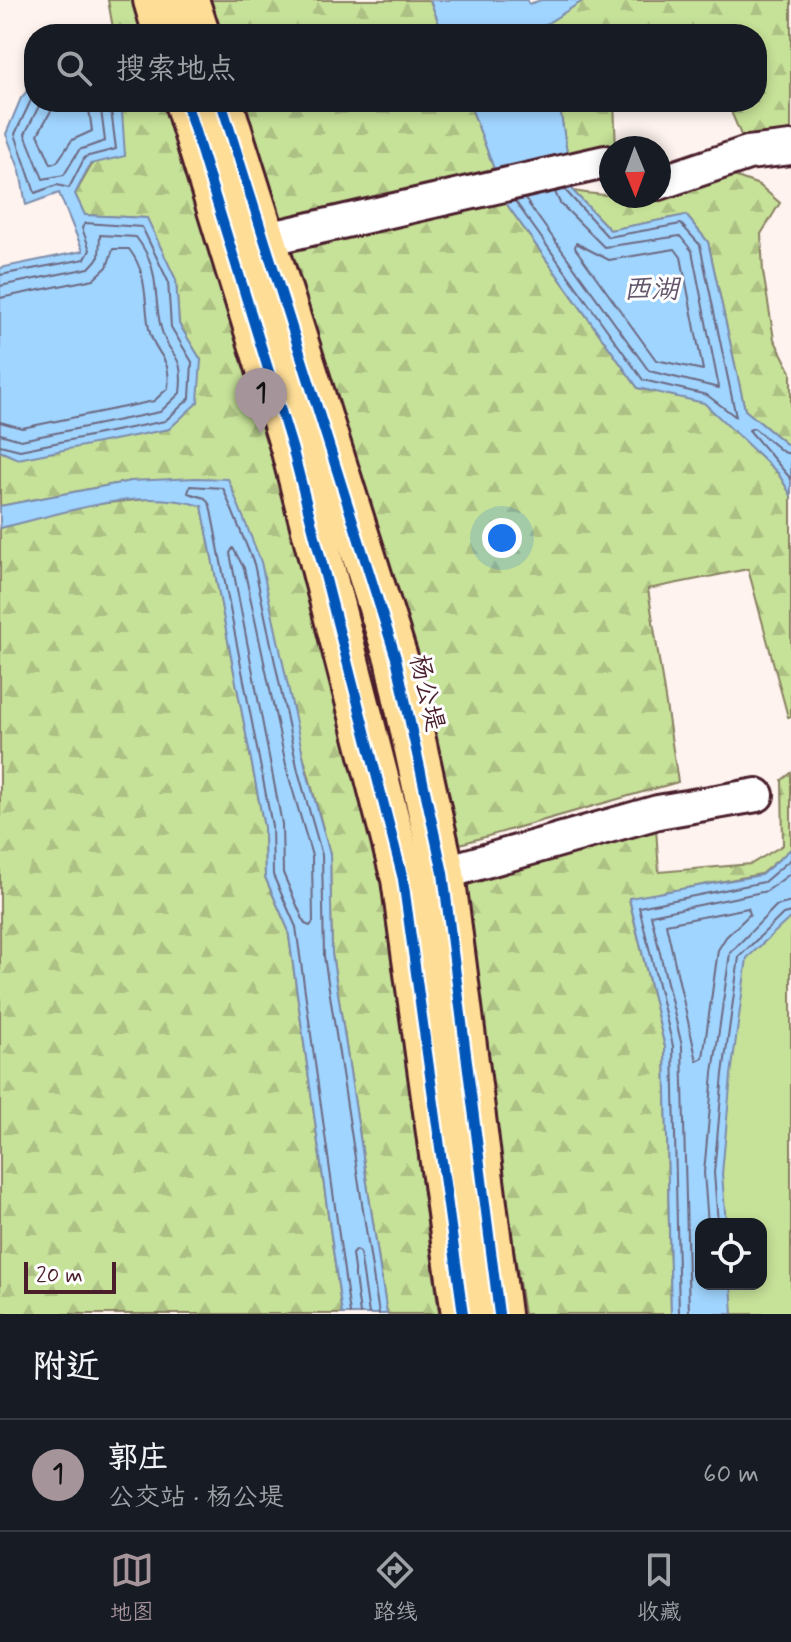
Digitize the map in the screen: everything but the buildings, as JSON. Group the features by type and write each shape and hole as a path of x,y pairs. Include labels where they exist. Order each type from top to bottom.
{"main road":[{"path":"155,0 162,24"},
{"path":"187,0 195,24"},
{"path":"189,112 292,447 403,879 463,1314"},
{"name":"杨公堤","path":"224,112 267,239 396,658 443,873 499,1314"}],"street":[{"path":"671,179 748,153 791,148"},
{"path":"267,239 599,166"},
{"path":"443,873 658,812 757,795"}],"green space":[{"path":"108,0 135,0 142,24 112,24"},
{"path":"211,0 430,0 439,24 219,24"},
{"path":"584,0 791,0 791,132 743,140 731,112 767,112 767,24 545,24"},
{"path":"122,112 168,112 251,378 381,874 439,1314 387,1314 332,954 330,854 228,480 131,481 0,506 0,451 19,459 201,360 179,324 176,280 146,218 84,215 75,194"},
{"path":"246,112 473,112 508,206 638,388 704,402 778,473 791,495 791,717 788,717 748,569 648,589 678,782 460,844 419,660"},
{"path":"561,112 614,112 615,136 599,136 599,150 567,154"},
{"path":"734,176 759,185 780,203 761,234 763,272 774,339 791,372 791,448 745,410 708,242 686,215 610,230 573,191 599,194 599,208 671,208 671,191"},
{"path":"167,497 202,505 264,827 265,877 288,929 342,1314 0,1314 0,528 77,506"},
{"path":"791,773 791,849 761,874 629,899 665,1047 671,1314 524,1314 458,888 656,828 659,872 751,864 783,845 782,780"},
{"path":"791,890 791,1314 712,1314 710,1290 767,1290 767,1218 704,1218 727,949"}],"water":[{"path":"430,0 527,0 529,4 541,0 584,0 546,24 439,24"},
{"path":"24,95 24,112 122,112 125,156 90,164 75,194 85,215 147,218 176,280 179,324 201,360 198,402 169,429 18,459 0,451 0,268 83,251 59,193 26,205 20,171 6,134"},
{"name":"西湖","path":"473,112 561,112 573,191 610,230 686,215 708,242 745,410 791,448 791,495 778,473 704,403 638,388 508,206"},
{"path":"228,479 261,562 306,769 330,854 332,954 387,1314 342,1314 288,929 265,877 264,827 202,506 151,499 125,500 0,528 0,506 131,481"},
{"path":"791,849 791,917 747,958 731,1075 722,1174 726,1218 695,1218 695,1290 731,1290 733,1314 671,1314 665,1047 629,898 761,875"}],"cycle path":[{"path":"189,112 292,447 403,879 463,1314"},
{"path":"224,112 396,658 443,873 499,1314"}],"place":[{"name":"郭庄","path":"261,434"}]}
